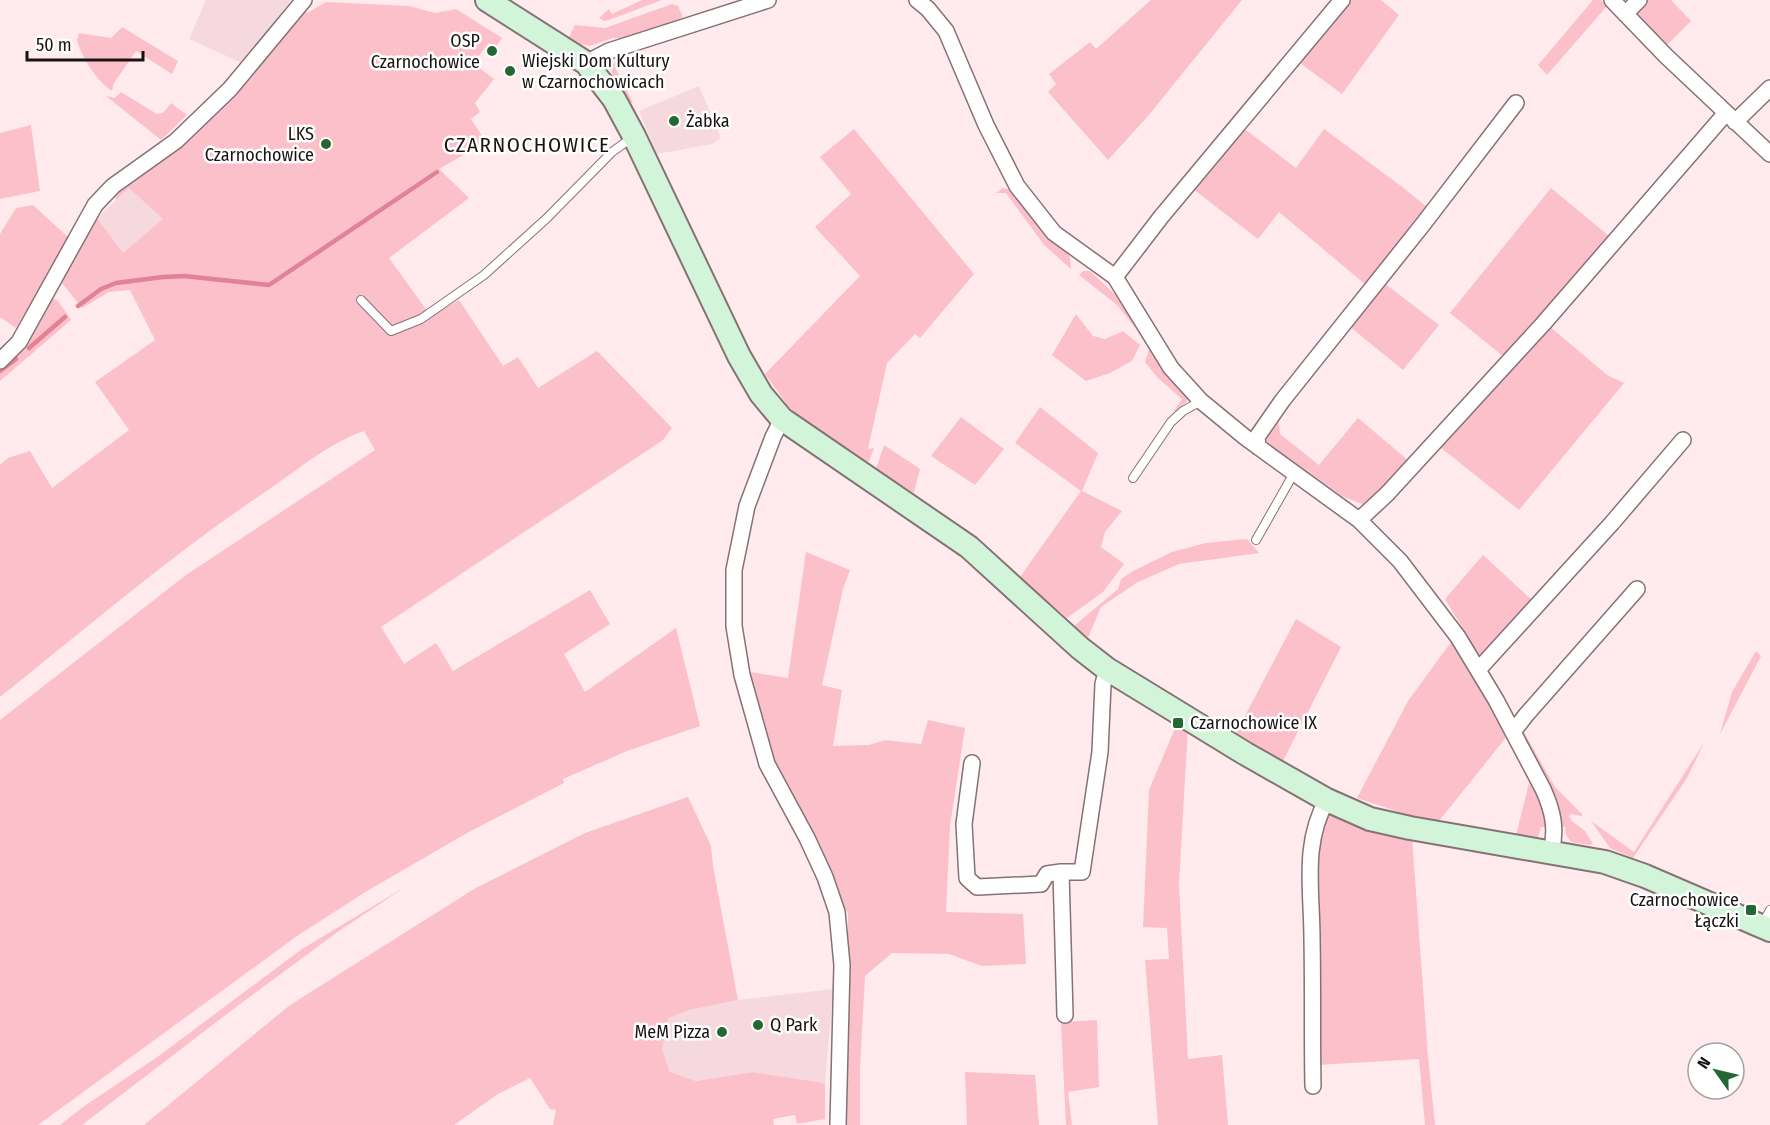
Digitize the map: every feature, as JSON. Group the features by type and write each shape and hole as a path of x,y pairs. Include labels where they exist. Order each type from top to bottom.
{"street":[{"path":"0,361 19,342 95,205 113,186 176,141 230,88 304,0"},
{"path":"487,0 586,63 614,99 634,136 739,356 761,394 782,419 969,547 1080,648 1107,669 1246,754 1327,800 1370,819 1605,862 1767,922"},
{"path":"586,63 609,51 768,0"},
{"path":"917,0 928,9 946,31 986,125 1017,186 1054,233 1115,277 1170,368 1202,401 1258,447 1359,520 1400,561 1429,597 1478,670 1551,806 1555,831 1551,853"},
{"path":"1115,277 1161,217 1342,0"},
{"path":"1612,0 1666,56 1770,154"},
{"path":"1625,14 1639,0"},
{"path":"1359,520 1387,494 1730,118 1770,88"},
{"path":"1258,447 1257,437 1282,401 1516,104"},
{"path":"782,419 747,506 734,570 734,626 742,675 767,764 825,877 837,912 842,964 838,1125"},
{"path":"1478,670 1612,523 1683,440"},
{"path":"1513,732 1637,589"},
{"path":"972,763 964,824 967,878 977,887 1041,884 1047,874 1082,872 1100,752 1103,684 1107,669"},
{"path":"1312,1086 1311,841 1318,816 1327,800"},
{"path":"1061,872 1065,1015"}],"lane":[{"path":"361,300 391,331 422,319 484,275 547,218 612,152 634,136"},
{"path":"1133,478 1172,422 1183,411 1202,401"},
{"path":"1256,540 1294,473"}],"shaded area":[{"path":"206,0 291,0 242,63 189,39"},
{"path":"642,0 662,0 609,20 604,21 599,18 609,9 612,14"},
{"path":"1151,0 1242,0 1148,116 1108,160 1048,92 1056,84 1049,74 1090,42 1096,49"},
{"path":"1349,0 1381,0 1399,15 1342,94 1297,61"},
{"path":"1593,0 1601,0 1607,6 1547,75 1538,65"},
{"path":"1647,0 1671,0 1691,21 1666,46 1634,14"},
{"path":"326,2 409,6 435,13 456,9 502,38 495,48 489,43 473,63 494,79 475,103 480,112 471,119 486,142 439,169 469,198 389,258 431,316 459,300 503,366 518,357 538,388 597,351 672,428 663,440 381,627 404,664 436,643 453,671 590,590 610,624 564,654 585,692 676,628 700,726 627,751 563,779 564,783 467,833 367,891 297,936 38,1125 0,1125 0,720 186,575 375,450 364,431 316,456 201,537 0,697 0,465 8,458 30,451 52,488 129,430 95,382 155,340 130,290 109,292 82,308 61,282 91,224 97,218 123,253 163,219 129,188 116,200 115,195 175,145 304,8 307,13"},
{"path":"672,4 678,6 683,17 648,32 629,38 613,38 590,46 569,37 575,25 605,28"},
{"path":"122,27 178,61 172,74 136,51 114,83 112,91 100,81 82,54 77,40 79,33 111,38"},
{"path":"621,59 615,67 633,103 630,103 622,92 612,73 614,62"},
{"path":"699,86 721,138 712,144 657,154 639,111"},
{"path":"121,92 157,114 163,113 171,103 187,115 161,140 106,96 114,98"},
{"path":"31,125 40,191 0,199 0,133"},
{"path":"1242,127 1296,168 1324,129 1427,207 1366,285 1279,212 1258,239 1193,189"},
{"path":"854,129 974,274 920,338 915,334 887,363 868,449 874,448 869,461 866,462 812,426 789,407 765,374 860,276 815,227 851,194 820,157"},
{"path":"129,188 164,219 123,253 97,218"},
{"path":"1003,188 1012,190 1067,251 1071,269 1044,245 1006,193 996,193"},
{"path":"1551,188 1609,236 1504,357 1450,313"},
{"path":"33,205 69,238 16,328 0,317 0,234 16,208"},
{"path":"1083,271 1090,271 1119,298 1187,395 1187,401 1177,412 1174,411 1182,399 1157,377 1145,362 1150,346 1117,305 1079,275"},
{"path":"1384,283 1439,325 1403,370 1349,326"},
{"path":"50,297 58,301 71,320 0,381 0,366"},
{"path":"1076,314 1093,336 1105,339 1123,331 1140,345 1132,361 1110,373 1086,381 1052,355"},
{"path":"1548,325 1607,375 1624,383 1519,510 1440,447"},
{"path":"1040,407 1098,453 1082,491 1122,511 1105,532 1101,547 1124,564 1103,592 1067,618 1020,577 1081,491 1015,443"},
{"path":"1278,416 1280,434 1319,465 1358,418 1409,461 1378,495 1364,505 1342,496 1268,443 1267,432"},
{"path":"961,417 1004,449 975,485 931,456"},
{"path":"884,445 920,469 914,493 876,469"},
{"path":"1247,539 1259,553 1179,564 1136,583 1101,607 1088,638 1074,626 1118,589 1121,579 1133,571 1172,552 1206,543"},
{"path":"806,552 850,570 843,589 822,685 842,690 833,746 869,745 885,740 921,744 928,720 965,728 950,826 946,912 1023,914 1026,964 982,966 949,954 892,953 865,976 860,1068 860,1125 846,1125 848,914 765,742 750,672 788,678"},
{"path":"1483,555 1533,601 1480,657 1445,599"},
{"path":"1296,619 1341,647 1283,761 1236,733"},
{"path":"1454,638 1508,735 1439,821 1405,814 1357,798 1408,701"},
{"path":"1756,651 1761,656 1720,734 1732,692"},
{"path":"1178,721 1188,727 1179,884 1188,1059 1222,1055 1228,1125 1158,1125 1145,960 1169,959 1167,928 1143,927 1149,790"},
{"path":"1521,727 1555,787 1582,814 1582,816 1571,814 1569,816 1585,831 1593,844 1571,842 1566,835 1551,788 1521,735"},
{"path":"1705,741 1687,778 1633,858 1610,848 1591,821 1634,852"},
{"path":"1531,775 1542,801 1547,827 1541,827 1538,837 1516,835"},
{"path":"688,797 711,846 738,1000 689,1010 668,1018 662,1049 670,1072 696,1081 753,1072 825,1084 825,1119 797,1124 795,1115 773,1119 774,1125 553,1125 556,1110 550,1109 530,1078 498,1094 454,1125 144,1125 290,1005 474,889 585,833"},
{"path":"1329,814 1378,831 1412,837 1435,1125 1425,1125 1419,1059 1317,1065 1313,840"},
{"path":"405,887 339,931 82,1125 60,1125 160,1055 302,949"},
{"path":"833,989 825,1084 753,1072 696,1081 670,1072 662,1049 667,1018 689,1010 738,1000"},
{"path":"1097,1020 1099,1087 1068,1092 1072,1125 1066,1125 1061,1022"},
{"path":"965,1072 1035,1075 1039,1125 967,1125"}],"waterway":[{"path":"78,306 101,289 116,283 163,277 184,276 269,285 437,172"},
{"path":"29,348 65,317"},
{"path":"0,371 16,359"}],"place":[{"name":"OSP Czarnochowice","path":"492,51"},
{"name":"Wiejski Dom Kultury w Czarnochowicach","path":"510,71"},
{"name":"Żabka","path":"674,121"},
{"name":"LKS Czarnochowice","path":"326,144"},
{"name":"Czarnochowice IX","path":"1178,723"},
{"name":"Czarnochowice Łączki","path":"1751,910"},
{"name":"Q Park","path":"758,1025"},
{"name":"MeM Pizza","path":"722,1032"}],"district":[{"name":"CZARNOCHOWICE","path":"527,145"}]}
